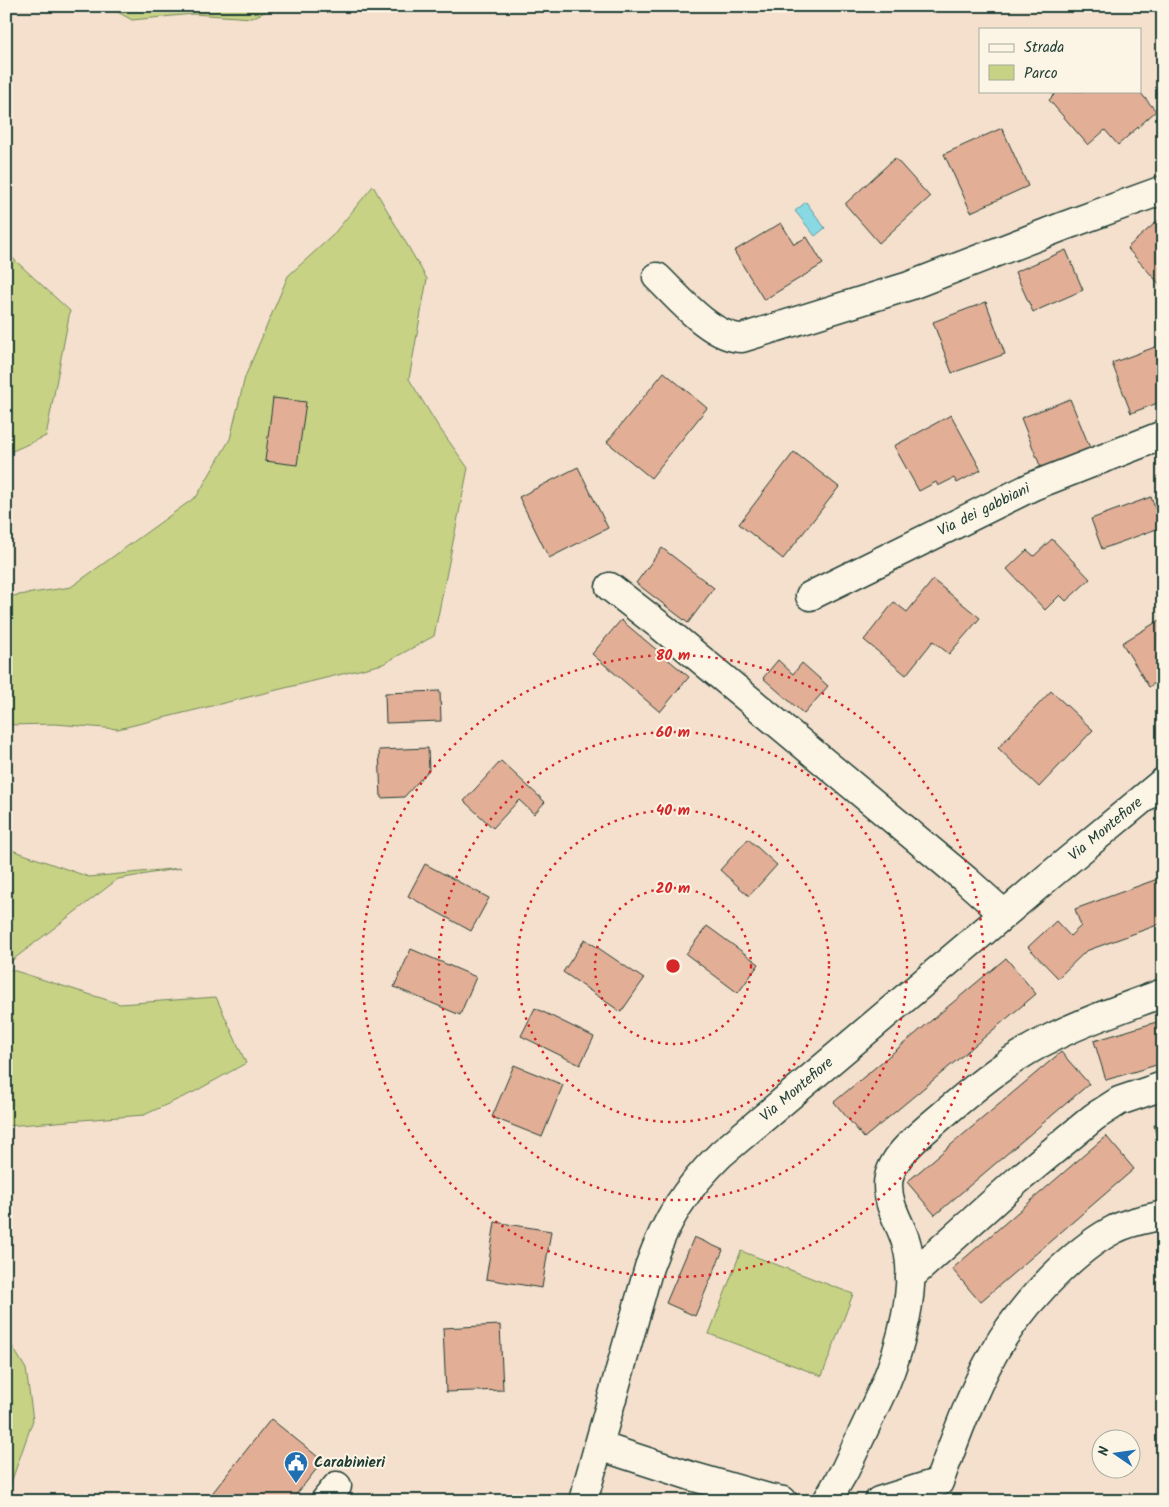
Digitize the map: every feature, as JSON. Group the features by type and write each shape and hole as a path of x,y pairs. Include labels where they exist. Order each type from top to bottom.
{"street":[{"path":"657,277 706,324 729,337 742,338 909,286 1163,190"},
{"name":"Via dei gabbiani","path":"810,596 1033,486 1163,435"},
{"path":"610,587 663,628 966,880 1004,914"},
{"name":"Via Montefiore","path":"583,1501 648,1268 671,1215 687,1190 720,1154 1163,782"},
{"path":"827,1501 844,1470 890,1373 899,1346 906,1314 910,1277 908,1248 894,1214 889,1190 892,1168 900,1155 958,1102 1019,1055 1065,1031 1163,993"},
{"path":"910,1277 1018,1180 1094,1117 1119,1101 1163,1086"},
{"path":"879,1501 945,1491 950,1453 988,1364 1003,1339 1037,1294 1071,1260 1092,1243 1115,1229 1130,1223 1163,1215"},
{"path":"599,1446 691,1476 784,1501"}],"green space":[{"path":"107,6 277,6 252,18 193,14 132,20"},
{"path":"373,186 427,279 409,379 438,426 468,468 434,636 383,664 118,729 55,724 6,725 6,597 71,587 197,496 230,439 245,377 288,276 332,236"},
{"path":"6,252 70,311 46,436 6,454"},
{"path":"6,848 89,877 181,868 118,879 6,965"},
{"path":"6,968 120,1004 216,997 246,1063 194,1092 144,1115 6,1126"},
{"path":"741,1251 853,1294 822,1376 709,1334"},
{"path":"6,1336 26,1369 33,1420 6,1497"}],"water":[{"path":"806,202 825,228 815,236 795,211"}],"building":[{"path":"1057,92 1140,92 1156,111 1118,145 1105,130 1088,145 1049,100"},
{"path":"1002,128 1028,186 971,212 944,154"},
{"path":"895,158 930,197 879,243 845,204"},
{"path":"1163,216 1163,288 1127,248"},
{"path":"781,223 794,244 807,237 823,264 764,300 734,251"},
{"path":"1066,250 1083,290 1033,312 1015,272"},
{"path":"986,302 1005,354 952,373 933,322"},
{"path":"1155,347 1163,366 1163,401 1131,413 1112,363"},
{"path":"664,372 707,408 651,478 607,442"},
{"path":"273,398 306,402 297,465 265,461"},
{"path":"1070,399 1090,448 1041,468 1021,418"},
{"path":"951,415 981,470 957,483 954,478 938,486 936,482 919,491 894,446"},
{"path":"794,452 839,487 783,559 739,524"},
{"path":"578,467 608,528 549,558 519,497"},
{"path":"1151,497 1162,527 1102,549 1091,519"},
{"path":"1052,539 1090,579 1066,601 1060,595 1045,610 1007,569 1027,550 1034,556"},
{"path":"662,548 714,588 688,623 636,583"},
{"path":"933,580 980,618 949,654 933,641 906,675 864,640 894,602 907,612"},
{"path":"1163,618 1163,678 1149,687 1122,643"},
{"path":"621,620 689,677 660,712 592,654"},
{"path":"778,660 793,674 802,663 828,686 804,714 763,678"},
{"path":"440,691 441,721 386,723 385,693"},
{"path":"1051,691 1093,730 1039,787 998,748"},
{"path":"428,748 429,770 404,797 381,798 379,750"},
{"path":"501,761 545,802 534,814 519,800 493,828 464,801"},
{"path":"748,839 777,865 749,896 720,870"},
{"path":"425,864 489,898 471,931 408,896"},
{"path":"1163,877 1163,923 1086,951 1058,978 1028,947 1056,921 1070,936 1081,926 1075,909"},
{"path":"707,926 759,964 738,993 686,954"},
{"path":"585,939 644,979 621,1012 563,972"},
{"path":"411,949 476,977 460,1015 394,987"},
{"path":"1006,958 1036,994 864,1138 834,1102"},
{"path":"535,1008 594,1037 580,1065 521,1036"},
{"path":"1163,1020 1163,1063 1106,1080 1094,1041"},
{"path":"1061,1052 1089,1084 935,1215 907,1182"},
{"path":"514,1065 563,1085 542,1137 492,1117"},
{"path":"1163,1123 1163,1163 1162,1163 1154,1125"},
{"path":"1106,1136 1134,1169 980,1302 952,1269"},
{"path":"495,1222 551,1231 542,1288 486,1279"},
{"path":"694,1237 723,1250 695,1316 666,1303"},
{"path":"500,1325 503,1390 446,1392 443,1328"},
{"path":"271,1419 323,1461 291,1501 206,1501"}],"place":[{"name":"Carabinieri","path":"296,1484"}]}
